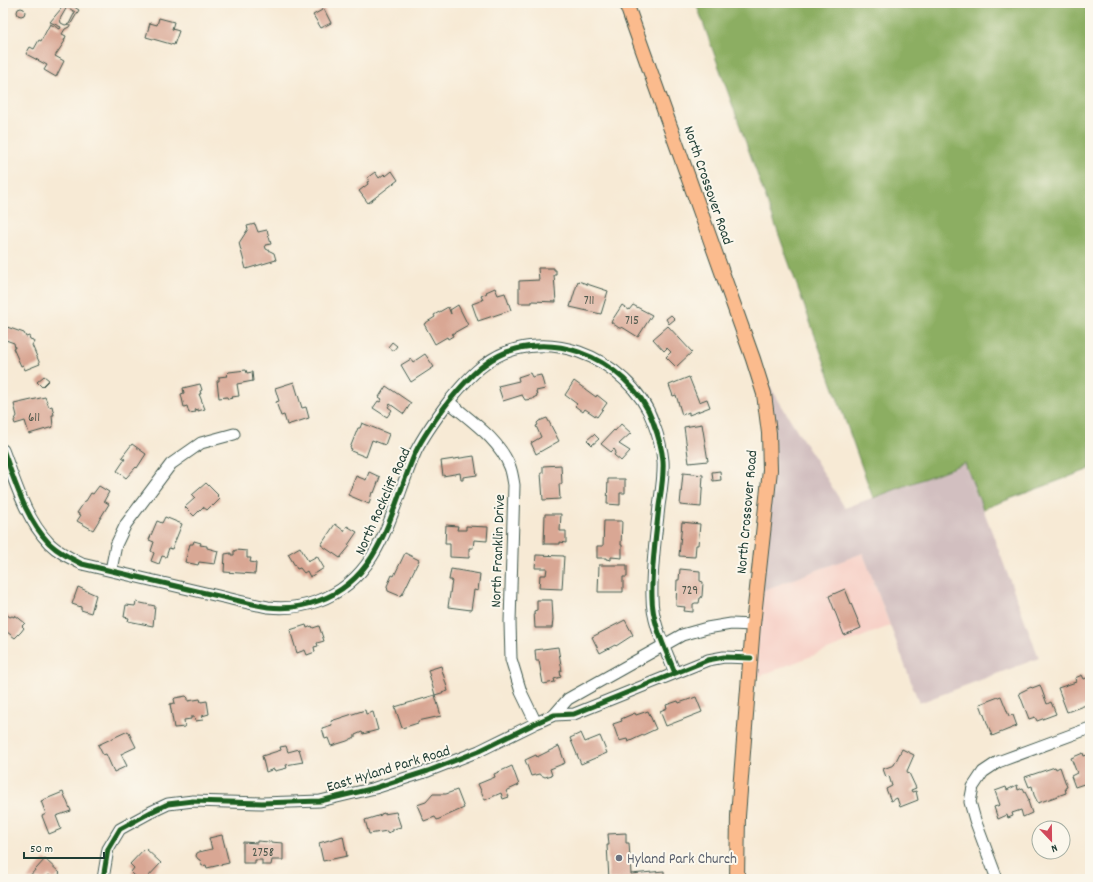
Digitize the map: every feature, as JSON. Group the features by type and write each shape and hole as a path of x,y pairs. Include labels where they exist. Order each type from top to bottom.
{"main road":[{"name":"North Crossover Road","path":"626,3 753,358 764,394 769,433 770,470 753,625 738,816 737,879"}],"street":[{"name":"North Rockcliff Road","path":"3,450 27,511 36,528 49,543 65,556 82,564 269,607 292,608 319,601 339,590 356,578 371,560 381,541 416,452 430,426 465,382 484,364 512,350 532,346 550,345 579,352 596,359 627,383 644,405 653,420 663,461 663,478 655,548 652,597 655,621 675,673"},
{"name":"North Franklin Drive","path":"449,402 492,439 503,453 511,468 514,485 510,622 511,659 521,692 536,723"},
{"path":"111,570 116,545 126,524 171,464 201,443 234,434"},
{"name":"East Hyland Park Road","path":"554,715 568,699 682,635 707,628 731,624 753,625"},
{"name":"East Hyland Park Road","path":"103,879 108,849 120,829 150,812 168,804 193,801 262,803 320,800 375,788 428,771 479,751 554,715 574,714 713,659 724,656 751,658"},
{"path":"997,879 973,814 970,802 973,787 983,772 998,762 1090,728"}],"shaded area":[{"path":"753,359 845,508 966,463 1039,658 919,703 863,553 756,593 770,470"},
{"path":"863,553 890,626 749,680 756,593"}],"green space":[{"path":"696,3 1090,3 1090,469 983,509 965,463 873,498"}],"building":[{"path":"66,3 79,10 69,27 65,29 62,34 66,36 65,41 55,56 64,61 56,77 44,70 47,65 26,54 30,47 34,49 39,40 41,41 50,24 60,29 61,27 50,22","holes":["67,7 75,12 69,24 65,25 61,23 60,19"]},
{"path":"21,8 24,9 24,15 21,16 18,15 17,12 18,9"},
{"path":"324,9 331,23 321,28 313,15"},
{"path":"159,18 174,22 172,29 179,31 174,45 146,37 150,23 157,25"},
{"path":"392,171 398,180 368,203 359,191 368,184 367,182 369,181 367,178 375,172 379,178 384,174 386,176"},
{"path":"255,224 258,232 267,230 271,244 265,245 266,249 274,253 276,260 246,269 239,243 248,229 247,226"},
{"path":"538,268 554,268 554,270 556,270 556,275 554,275 556,302 532,301 532,303 519,303 519,281 539,280"},
{"path":"578,281 608,291 601,314 570,307"},
{"path":"495,288 498,295 505,293 511,310 478,321 472,304 483,300 481,296"},
{"path":"458,305 468,325 452,334 453,336 448,339 447,337 435,344 424,324 435,317 434,315 448,307 451,314 450,310"},
{"path":"622,305 629,310 633,305 652,315 638,337 622,327 619,328 611,322"},
{"path":"671,315 675,319 669,324 666,319"},
{"path":"668,326 692,352 676,367 666,357 671,352 667,348 664,351 653,339"},
{"path":"7,327 24,333 26,337 29,336 30,339 33,340 34,342 32,345 40,364 25,370 23,365 21,366 13,348 15,348 14,343 3,339"},
{"path":"392,342 397,346 393,351 388,347"},
{"path":"425,354 434,367 411,382 401,365 411,359 413,362"},
{"path":"246,370 247,373 252,372 253,381 237,384 239,396 228,399 227,397 219,398 217,381 219,381 219,377 227,376 226,375 229,372"},
{"path":"530,373 532,377 541,375 545,389 536,391 537,396 533,399 525,400 522,395 503,401 498,386 519,381 518,377"},
{"path":"44,376 49,380 42,387 37,382"},
{"path":"689,377 699,402 707,399 710,407 689,415 689,412 682,415 676,395 673,396 669,385"},
{"path":"574,381 607,403 597,417 585,409 583,412 575,406 577,404 565,395"},
{"path":"294,382 302,408 306,407 309,418 287,425 284,415 281,416 276,402 279,401 275,388"},
{"path":"200,384 202,390 200,391 201,394 199,394 205,409 198,411 198,409 195,410 196,412 189,413 187,406 184,407 181,394 184,393 183,388"},
{"path":"386,386 411,403 404,414 390,404 388,407 392,410 387,417 373,408 378,401 380,402 382,399 379,397"},
{"path":"45,397 49,407 52,406 54,415 52,415 53,427 29,434 25,421 15,424 14,421 17,416 14,404"},
{"path":"547,418 559,441 536,454 531,443 541,437 536,426 538,425 537,423 539,421"},
{"path":"362,423 389,434 385,445 372,440 366,457 351,451 352,449 350,448 358,428 360,428"},
{"path":"621,424 631,433 619,444 630,451 621,461 614,455 616,452 614,449 611,452 601,444"},
{"path":"702,424 708,461 689,463 684,427"},
{"path":"594,434 599,439 592,445 587,440"},
{"path":"132,444 146,454 137,468 136,467 126,478 117,471 125,459 122,457"},
{"path":"474,456 477,475 463,477 463,480 461,480 460,473 443,476 441,461"},
{"path":"561,465 562,484 559,484 560,499 543,500 541,473 543,473 543,466"},
{"path":"720,471 721,480 713,481 712,472"},
{"path":"369,472 380,477 374,493 372,492 369,504 348,495 356,476 366,480"},
{"path":"683,473 703,475 701,507 680,505"},
{"path":"608,479 625,479 625,493 620,493 620,505 607,504"},
{"path":"206,483 220,499 207,510 203,507 194,516 185,507 195,498 192,495"},
{"path":"99,486 109,492 104,501 109,504 93,530 77,521 81,515 77,513 91,493 93,494"},
{"path":"545,514 561,514 560,531 566,531 566,543 560,542 560,544 544,544"},
{"path":"165,517 182,524 172,549 169,548 166,557 162,556 159,564 151,561 154,553 151,551 154,542 149,540 157,521 162,523"},
{"path":"604,521 622,521 622,558 611,557 611,560 606,558 597,558 597,546 603,546"},
{"path":"682,522 700,524 695,557 679,556"},
{"path":"335,524 344,531 347,526 357,532 348,545 350,546 340,558 321,545"},
{"path":"446,525 458,526 457,530 466,530 466,526 488,527 487,541 474,540 473,548 469,548 469,558 450,557 450,544 445,544"},
{"path":"194,541 201,543 200,545 207,546 207,548 218,551 215,564 199,562 198,565 185,562 190,544 193,544"},
{"path":"300,547 308,561 317,556 324,568 310,577 307,571 304,573 300,568 297,569 288,554"},
{"path":"234,551 247,551 247,558 251,558 250,562 256,563 255,574 224,572 225,554 231,553 231,555 234,555"},
{"path":"405,553 419,560 402,595 401,594 400,596 388,591 387,586 392,575 394,576"},
{"path":"536,555 564,556 562,589 539,588 540,575 546,575 547,568 535,568"},
{"path":"599,565 627,565 627,577 623,577 623,592 598,592"},
{"path":"451,569 480,574 478,591 474,590 471,610 448,607 452,580 449,580"},
{"path":"680,569 700,571 700,581 703,582 702,596 699,603 693,604 693,612 684,611 685,607 676,606 677,580 679,580"},
{"path":"78,587 96,595 91,613 81,610 81,607 72,604"},
{"path":"845,589 861,628 844,635 829,596"},
{"path":"537,600 552,600 552,628 535,628 534,611 537,610"},
{"path":"136,602 155,606 153,626 128,621 129,618 124,617 126,605 135,606"},
{"path":"3,612 10,617 14,617 15,615 25,623 22,626 24,628 15,638 3,629"},
{"path":"625,620 633,635 616,646 615,645 600,653 592,637"},
{"path":"306,625 307,628 319,626 324,641 317,643 318,646 314,647 315,652 307,655 305,650 297,653 290,630"},
{"path":"558,647 562,671 560,671 561,677 554,679 555,682 543,684 539,661 536,661 535,650"},
{"path":"441,666 448,691 435,695 428,670"},
{"path":"1082,675 1084,679 1089,677 1090,680 1090,706 1087,707 1086,705 1067,712 1058,688 1076,682 1075,678"},
{"path":"1040,685 1047,704 1051,702 1056,714 1037,721 1035,717 1029,719 1019,693 1031,687"},
{"path":"435,695 441,716 418,721 418,723 402,728 395,707"},
{"path":"186,696 188,701 200,699 201,702 207,701 209,714 202,716 203,720 195,721 194,717 191,717 191,719 184,720 185,727 174,728 170,704 175,703 175,698"},
{"path":"1001,696 1009,716 1013,715 1017,726 992,736 980,704"},
{"path":"696,697 702,712 666,726 660,711 667,708 666,705 678,701 679,703"},
{"path":"365,710 366,714 373,712 378,730 363,734 362,732 347,741 331,746 328,738 325,739 322,728 332,725 331,721"},
{"path":"648,711 656,729 628,742 627,739 619,741 613,724 622,721 621,719 635,713 636,715"},
{"path":"128,731 136,747 121,754 127,766 114,772 106,754 103,755 98,745"},
{"path":"581,733 585,742 600,736 607,753 581,764 570,738"},
{"path":"286,746 288,752 299,749 303,762 286,765 287,768 275,771 274,769 266,772 262,756 281,750 280,747"},
{"path":"559,746 565,763 550,769 552,775 545,777 539,774 531,776 525,760 536,755 537,757"},
{"path":"902,749 914,755 907,771 916,788 911,790 912,792 916,791 918,800 900,807 897,798 891,801 886,789 892,786 889,776 886,777 883,769 894,765"},
{"path":"1083,753 1084,756 1090,754 1090,784 1075,787 1071,776 1077,773 1071,758"},
{"path":"512,766 519,785 506,791 509,797 503,799 501,793 485,800 478,784 495,777 494,774"},
{"path":"1055,767 1056,769 1060,767 1067,787 1065,788 1066,793 1038,803 1032,786 1029,787 1025,777"},
{"path":"1017,785 1018,790 1023,788 1029,800 1032,813 1023,817 1021,810 1012,813 1013,816 1008,818 1007,815 998,819 994,807 1000,805 995,791 1006,787 1007,790"},
{"path":"457,790 464,808 437,820 435,817 424,821 417,805 426,802 433,794 446,794"},
{"path":"63,792 71,811 56,816 61,829 49,834 42,816 46,814 41,801"},
{"path":"396,812 401,827 393,829 393,831 387,833 387,831 369,834 365,820 384,813"},
{"name":"Hyland Park Church","path":"626,833 626,843 629,843 631,874 664,871 664,875 668,875 668,879 609,879 607,845 609,845 608,834"},
{"path":"222,835 229,863 207,868 206,865 202,866 200,860 196,856 197,853 212,849 209,838"},
{"path":"343,836 347,856 323,861 319,843"},
{"path":"257,841 283,843 283,860 272,860 271,865 262,865 262,860 255,860 255,863 243,863 243,842 257,843"},
{"path":"145,848 161,863 146,879 138,879 131,872 134,868 130,864"},
{"path":"45,859 60,873 55,879 49,875 45,879 27,879"}],"cycle path":[{"path":"3,450 16,486 33,522 49,543 60,552 82,564 268,607 287,608 300,606 318,601 340,590 357,576 371,558 391,517 416,451 431,425 449,401 474,373 494,358 505,353 530,346 555,346 579,352 603,363 624,379 633,389 648,410 661,446 663,472 653,563 653,607 657,626 675,673"},
{"path":"103,879 108,849 120,829 168,804 193,801 262,803 320,801 375,788 428,771 479,751 554,715 574,714 708,660 724,657 751,658"}],"place":[{"name":"Hyland Park Church","path":"619,858"}]}
